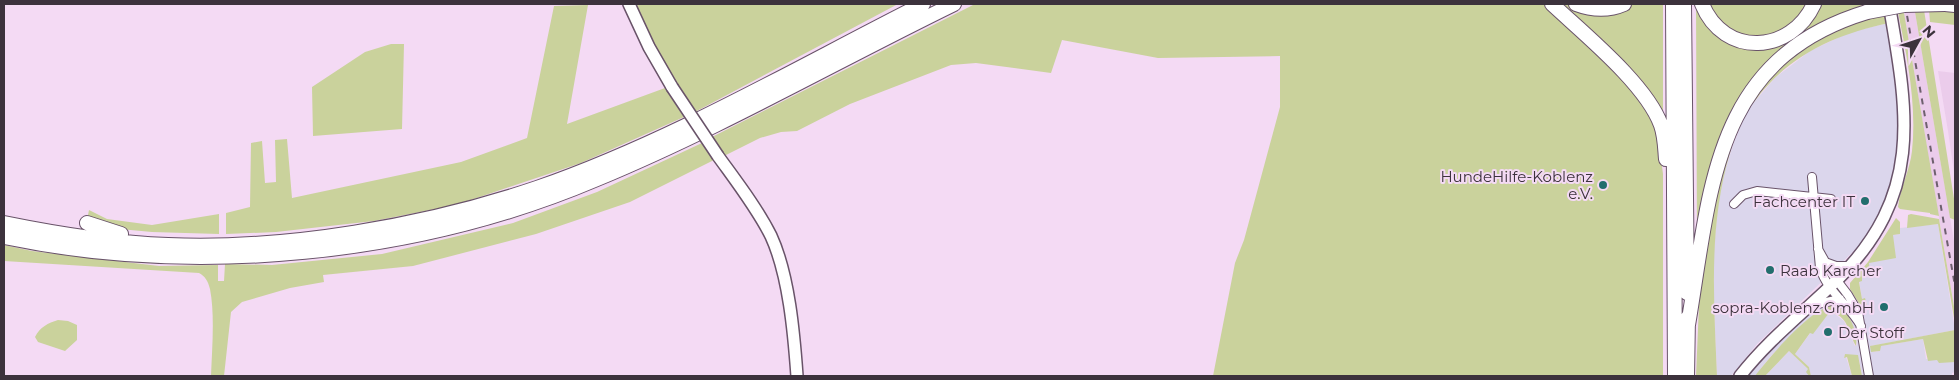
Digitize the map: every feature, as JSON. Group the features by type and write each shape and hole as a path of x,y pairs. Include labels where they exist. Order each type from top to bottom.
{"highway":[{"path":"4,223 76,236 168,245 251,244 370,230 447,214 530,190 588,168 704,117 923,4"},
{"path":"4,236 75,249 112,253 224,256 271,255 359,245 443,228 504,212 603,177 714,127 954,4"},
{"path":"1552,4 1623,72 1646,98 1655,112 1662,127 1668,185 1674,206"},
{"path":"1576,4 1593,9 1603,9 1624,4"},
{"path":"1673,4 1674,376"},
{"path":"1684,4 1687,376"},
{"path":"1685,90 1690,65 1691,4"},
{"path":"1702,4 1709,17 1725,33 1745,42 1762,43 1773,42 1791,33 1805,20 1814,4"},
{"path":"1688,326 1709,194 1721,151 1733,121 1743,104 1768,71 1795,46 1833,24 1867,12 1904,5 1955,5"},
{"path":"87,223 107,231 168,245"}],"main road":[{"path":"629,4 649,47 672,87 763,222 770,236 780,260 790,320 796,376"},
{"path":"1740,376 1771,340 1851,266 1870,241 1894,193 1902,160 1904,100 1889,4"}],"street":[{"path":"1812,177 1816,245 1820,268 1823,278 1833,284 1854,304 1859,316 1870,376"},
{"path":"1734,204 1743,195 1757,191 1832,199"},
{"path":"1816,245 1840,299 1852,312 1860,326"},
{"path":"1825,262 1836,266 1851,266"},
{"path":"1808,306 1840,299"}],"shaded area":[{"path":"1915,12 1955,247 1955,312 1904,13"},
{"path":"1889,23 1899,94 1899,154 1893,181 1884,206 1862,243 1757,344 1731,376 1717,376 1714,249 1718,205 1724,173 1747,110 1776,77 1810,51 1850,32"},
{"path":"1938,71 1955,73 1955,179 1948,131"},
{"path":"1938,224 1955,330 1871,346 1873,352 1880,351 1880,346 1923,339 1926,359 1955,361 1955,372 1952,373 1952,376 1862,376 1859,359 1845,354 1844,358 1846,357 1852,376 1811,376 1809,367 1795,354 1811,332 1817,328 1829,313 1835,314 1844,321 1855,346 1857,345 1855,331 1841,308 1807,320 1771,356 1755,376 1748,376 1783,338 1810,313 1834,302 1844,308 1850,315 1865,307 1865,299 1862,299 1859,281 1868,263 1893,235 1900,234 1900,228"},
{"path":"1789,351 1808,369 1809,375 1765,376"}],"green space":[{"path":"642,4 898,4 695,112 665,68 635,6"},
{"path":"975,4 1544,4 1594,50 1642,101 1657,128 1663,174 1663,376 1213,376 1235,263 1244,240 1280,107 1280,56 1158,58 1062,40 1051,73 976,63 951,65 850,104 797,131 781,132 760,138 724,156 712,137"},
{"path":"1556,4 1569,4 1575,8 1620,9 1633,4 1663,4 1663,122"},
{"path":"1696,4 1711,24 1763,46 1816,4 1877,4 1852,12 1746,91 1697,242"},
{"path":"1709,4 1807,4 1805,11 1784,31 1763,37 1740,34 1729,29 1720,21"},
{"path":"588,5 567,124 665,88 684,117 581,163 456,205 374,221 276,232 226,234 226,213 250,207 251,143 262,141 265,183 276,182 275,140 287,139 292,198 461,162 527,138 554,6"},
{"path":"1918,10 1924,10 1955,205 1955,220 1950,218 1915,12 1918,12"},
{"path":"1929,10 1955,10 1955,25 1930,22"},
{"path":"1898,12 1904,13 1939,216 1900,209 1898,207 1911,158 1913,116 1905,46"},
{"path":"1887,14 1889,23 1870,27 1835,39 1788,66 1761,93 1744,116 1737,131 1723,180 1715,236 1714,292 1717,376 1696,376 1699,305 1704,250 1713,196 1740,118 1781,63 1847,22"},
{"path":"391,44 404,44 402,129 313,136 312,87 365,52"},
{"path":"702,143 714,160 630,202 536,234 413,266 323,275 324,282 290,288 242,302 231,312 224,376 211,376 212,299 207,281 199,273 4,261 4,245 32,251 159,266 218,265 218,281 224,281 225,264 272,265 382,254 513,223 597,192"},
{"path":"89,210 107,219 152,225 219,214 219,234 152,232 109,228 87,220"},
{"path":"1908,215 1939,219 1955,312 1955,324 1938,224 1907,228"},
{"path":"1896,218 1900,222 1900,234 1893,235 1896,258 1869,263 1870,275 1862,277 1862,281 1859,282 1862,299 1865,298 1867,305 1862,308 1850,289 1850,283 1868,262"},
{"path":"1835,305 1849,317 1856,335 1856,346 1844,321 1835,314 1829,313 1813,334 1810,333 1795,354 1809,367 1811,376 1806,372 1808,369 1789,351 1765,376 1755,376 1780,346 1803,323 1826,307"},
{"path":"58,320 68,321 77,325 77,340 65,351 38,342 35,337 45,326"},
{"path":"1955,330 1955,362 1939,363 1937,360 1928,361 1923,339 1881,346 1880,351 1871,352 1870,346"},
{"path":"1845,354 1858,355 1862,376 1852,376 1847,357 1844,358"}],"railway":[{"path":"1905,4 1955,286"}],"place":[{"name":"HundeHilfe-Koblenz e.V.","path":"1603,185"},
{"name":"Fachcenter IT","path":"1865,201"},
{"name":"Raab Karcher","path":"1770,270"},
{"name":"sopra-Koblenz GmbH","path":"1884,307"},
{"name":"Der Stoff","path":"1828,332"}]}
